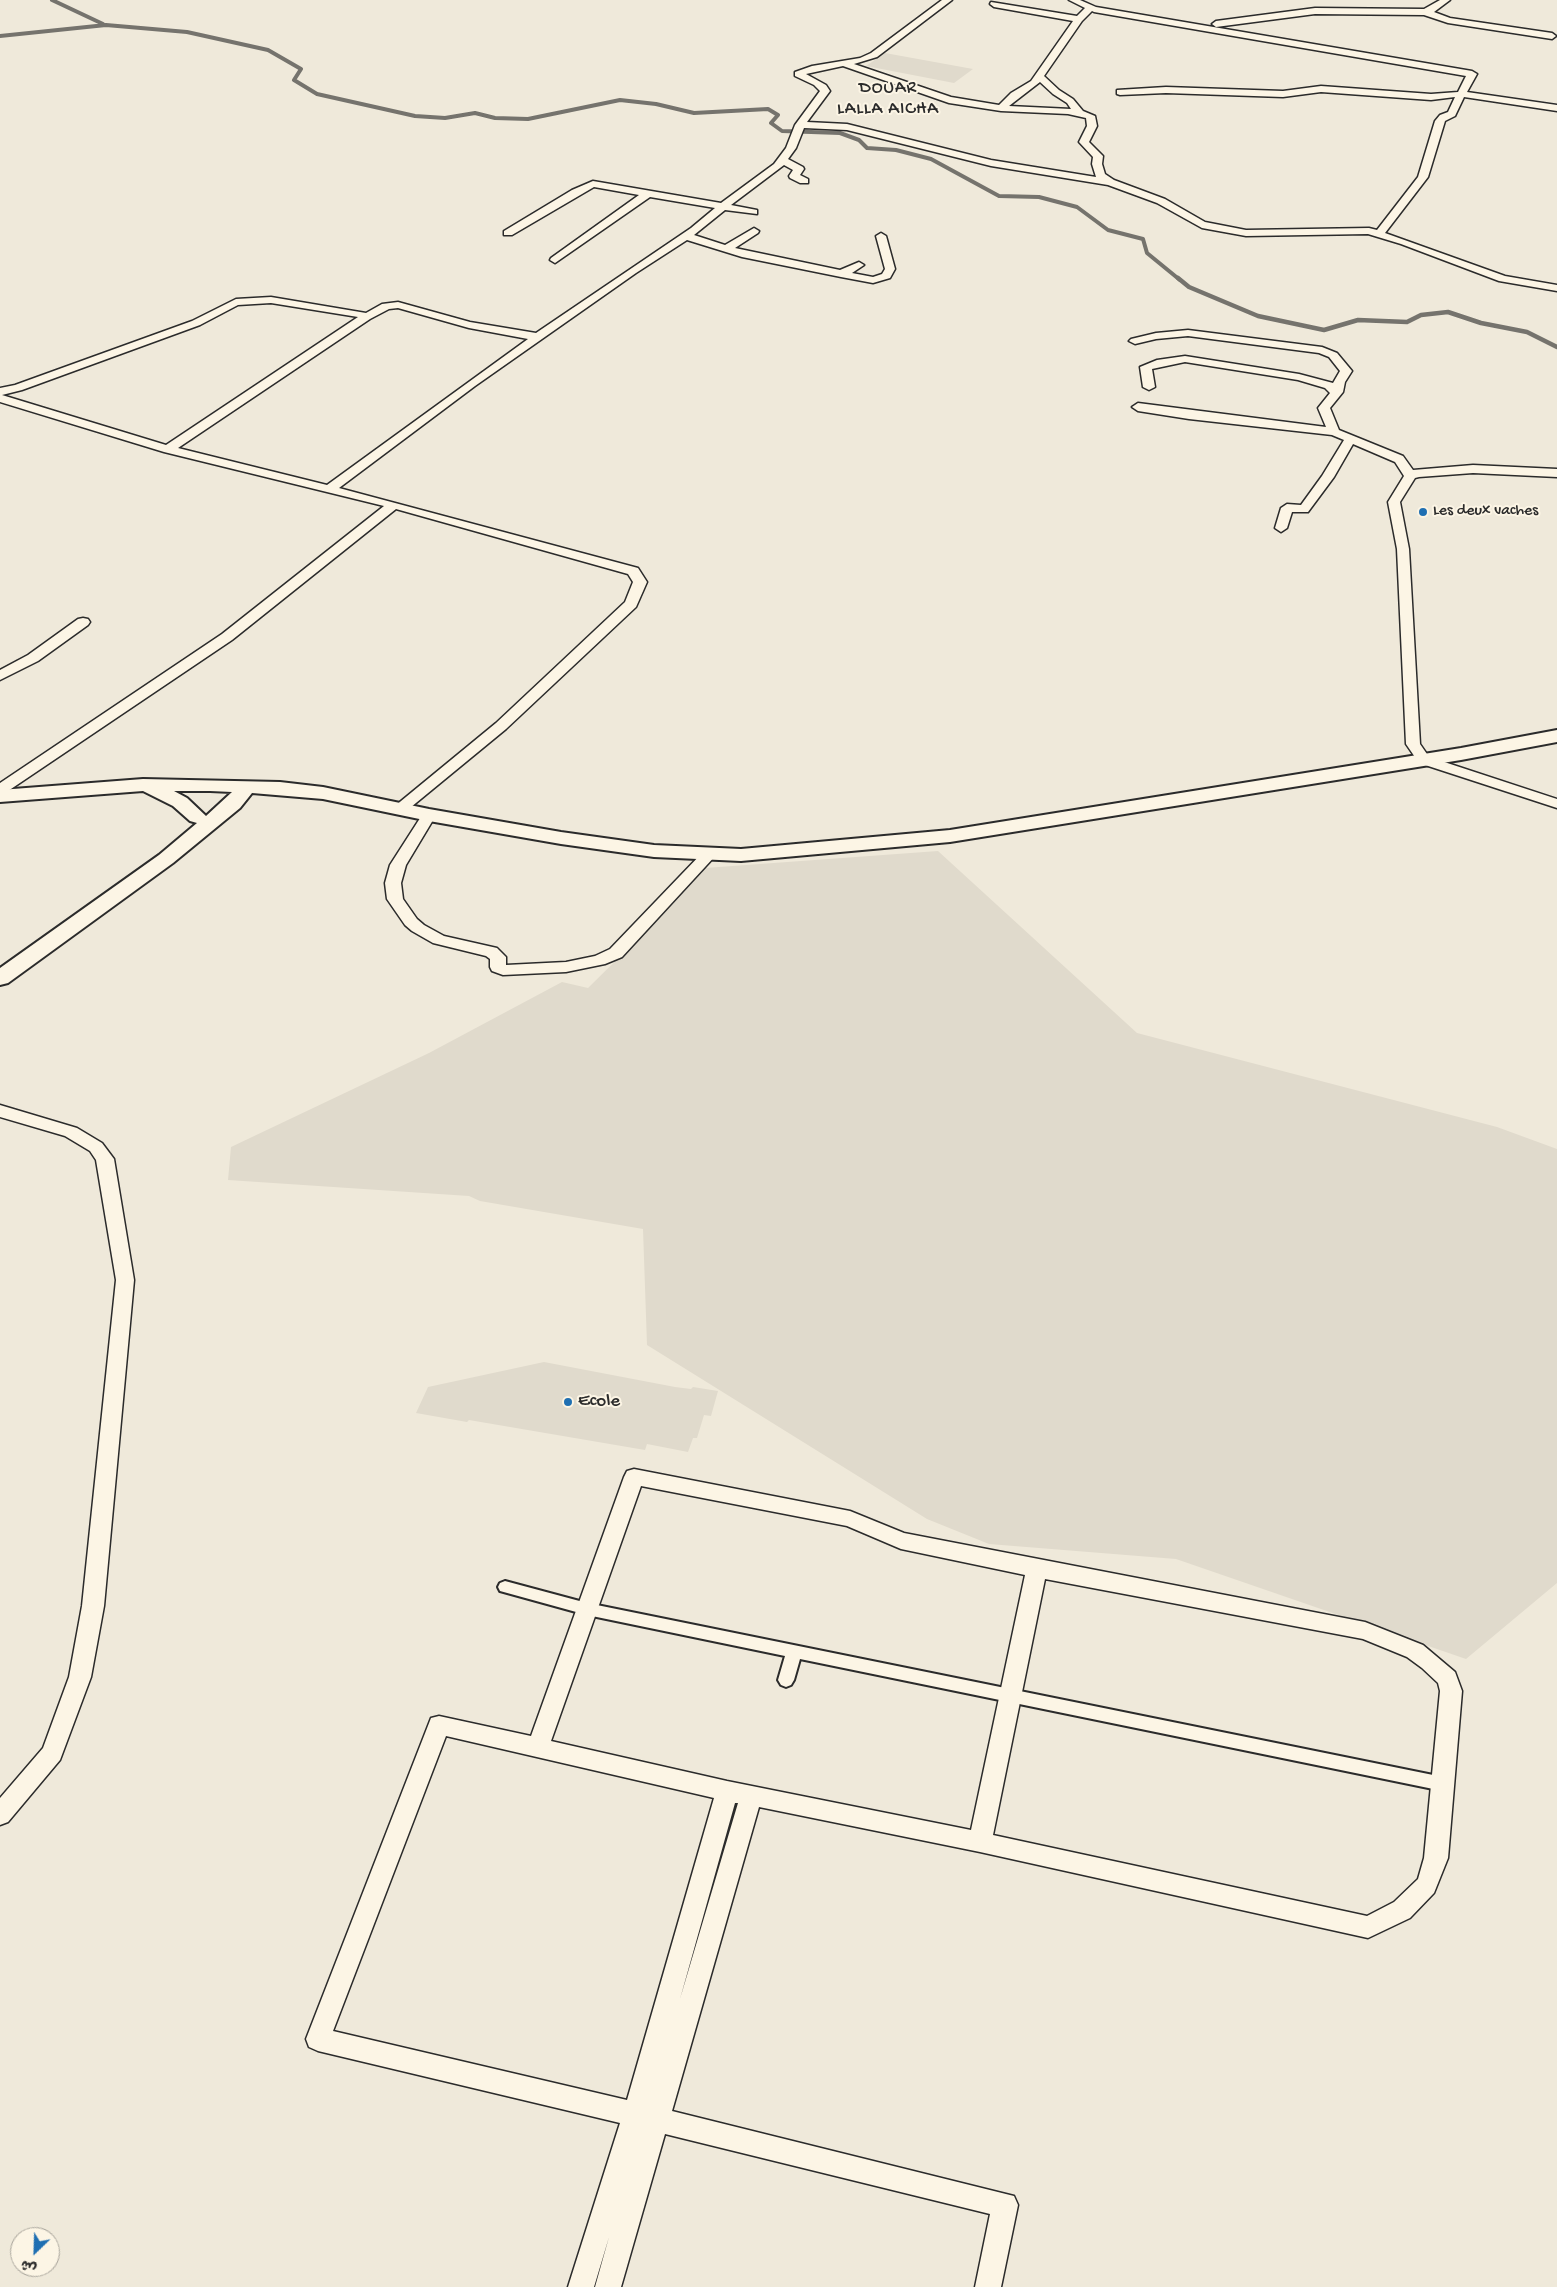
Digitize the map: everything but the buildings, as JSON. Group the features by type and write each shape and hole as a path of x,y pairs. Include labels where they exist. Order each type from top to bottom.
{"main road":[{"path":"0,796 143,785 280,788 323,793 429,815 561,838 654,851 708,854 780,853 950,836 1424,760 1557,736"},
{"path":"143,785 169,795 195,827"},
{"path":"195,827 204,794 210,785"},
{"path":"220,816 238,800 244,786"},
{"path":"0,978 157,866 195,827 280,788"}],"street":[{"path":"330,488 471,384 632,270 685,236 778,166 791,148 800,125 825,91 817,83 798,74 812,69 845,64 874,55 948,0"},
{"path":"1073,0 1090,8 1472,74 1452,114 1443,117 1440,121 1423,178 1379,234"},
{"path":"1426,12 1434,9 1446,0"},
{"path":"994,4 1079,19"},
{"path":"1001,108 1014,95 1034,83 1079,19 1090,8"},
{"path":"1200,27 1315,11 1426,12 1448,20 1552,36"},
{"path":"845,64 949,100 1001,108 1068,111 1090,116 1092,126 1084,142 1098,156 1096,164 1100,175 1110,182"},
{"path":"1038,76 1056,92 1070,101 1079,114"},
{"path":"1120,92 1159,90 1282,94 1322,89 1430,97 1461,94 1557,108"},
{"path":"800,125 847,128 991,163 1110,182 1161,201 1202,225 1222,230 1246,233 1351,230 1379,234 1503,279 1557,288"},
{"path":"783,160 798,169 794,176 804,181"},
{"path":"508,234 592,184 753,212"},
{"path":"554,260 647,194"},
{"path":"727,249 754,231"},
{"path":"685,236 727,249 873,280 886,276 890,269 881,236"},
{"path":"841,274 859,265"},
{"path":"0,392 18,388 196,323 236,302 270,300 358,313 366,317"},
{"path":"168,449 366,317 386,306 398,305 468,325 539,337"},
{"path":"1135,341 1156,336 1188,334 1322,350 1333,355 1346,371 1339,382 1337,392 1324,408 1334,432"},
{"path":"1149,387 1146,367 1161,362 1185,359 1299,377 1329,386 1337,392"},
{"path":"0,398 168,449 330,488 633,571 640,582 631,604 501,726 400,809"},
{"path":"1138,407 1189,416 1334,432 1399,459 1410,476"},
{"path":"1281,528 1287,508 1304,509 1328,476 1350,440"},
{"path":"1557,474 1473,469 1442,470 1410,476 1394,502 1403,549 1413,744 1424,760 1557,804"},
{"path":"0,790 227,636 394,505"},
{"path":"0,676 33,658 83,622"},
{"path":"429,815 398,865 393,883 395,899 418,928 439,940 491,952 498,957 498,967 503,970 566,967 599,960 616,953 708,854"},
{"path":"0,1111 71,1132 96,1147 105,1159 125,1280 93,1606 80,1677 52,1753 0,1815"},
{"path":"538,1747 634,1477 850,1519 901,1541 1037,1569 1332,1623 1365,1631 1415,1651 1447,1678 1451,1691 1436,1858 1426,1886 1402,1910 1368,1927 980,1842 727,1791 439,1725 318,2039 1005,2205 988,2287"},
{"path":"980,1842 1037,1569"},
{"path":"505,1588 587,1609 1443,1784"},
{"path":"786,1680 794,1651"},
{"path":"608,2287 647,2117 727,1791"},
{"path":"581,2287 647,2117 752,1796"}],"shaded area":[{"path":"885,53 973,69 954,83 866,66"},
{"path":"938,851 1137,1033 1497,1127 1557,1149 1557,1583 1466,1659 1176,1559 989,1544 927,1519 647,1345 643,1229 480,1201 469,1196 228,1180 231,1147 429,1053 562,982 588,988 673,904 705,868"},
{"name":"Ecole","path":"544,1362 675,1387 691,1389 693,1387 718,1391 711,1416 704,1415 697,1438 693,1438 688,1452 647,1444 645,1450 469,1420 467,1422 416,1413 428,1387"}],"waterway":[{"path":"52,0 103,24"},
{"path":"0,36 106,25 187,32 268,50 301,69 294,80 317,94 415,116 445,118 475,113 495,118 528,119 620,100 656,104 694,113 768,109 778,115 771,123 782,131 840,133 859,140 867,148 896,150 931,159 999,196 1039,197 1077,207 1108,230 1143,239 1147,253 1180,280"},
{"path":"1178,278 1189,287 1258,316 1324,330 1358,320 1407,322 1421,315 1448,312 1481,323 1527,332 1557,347"}],"place":[{"name":"Les deux vaches","path":"1423,512"},
{"name":"Ecole","path":"568,1402"}],"district":[{"name":"DOUAR LALLA AICHA","path":"888,99"}]}
